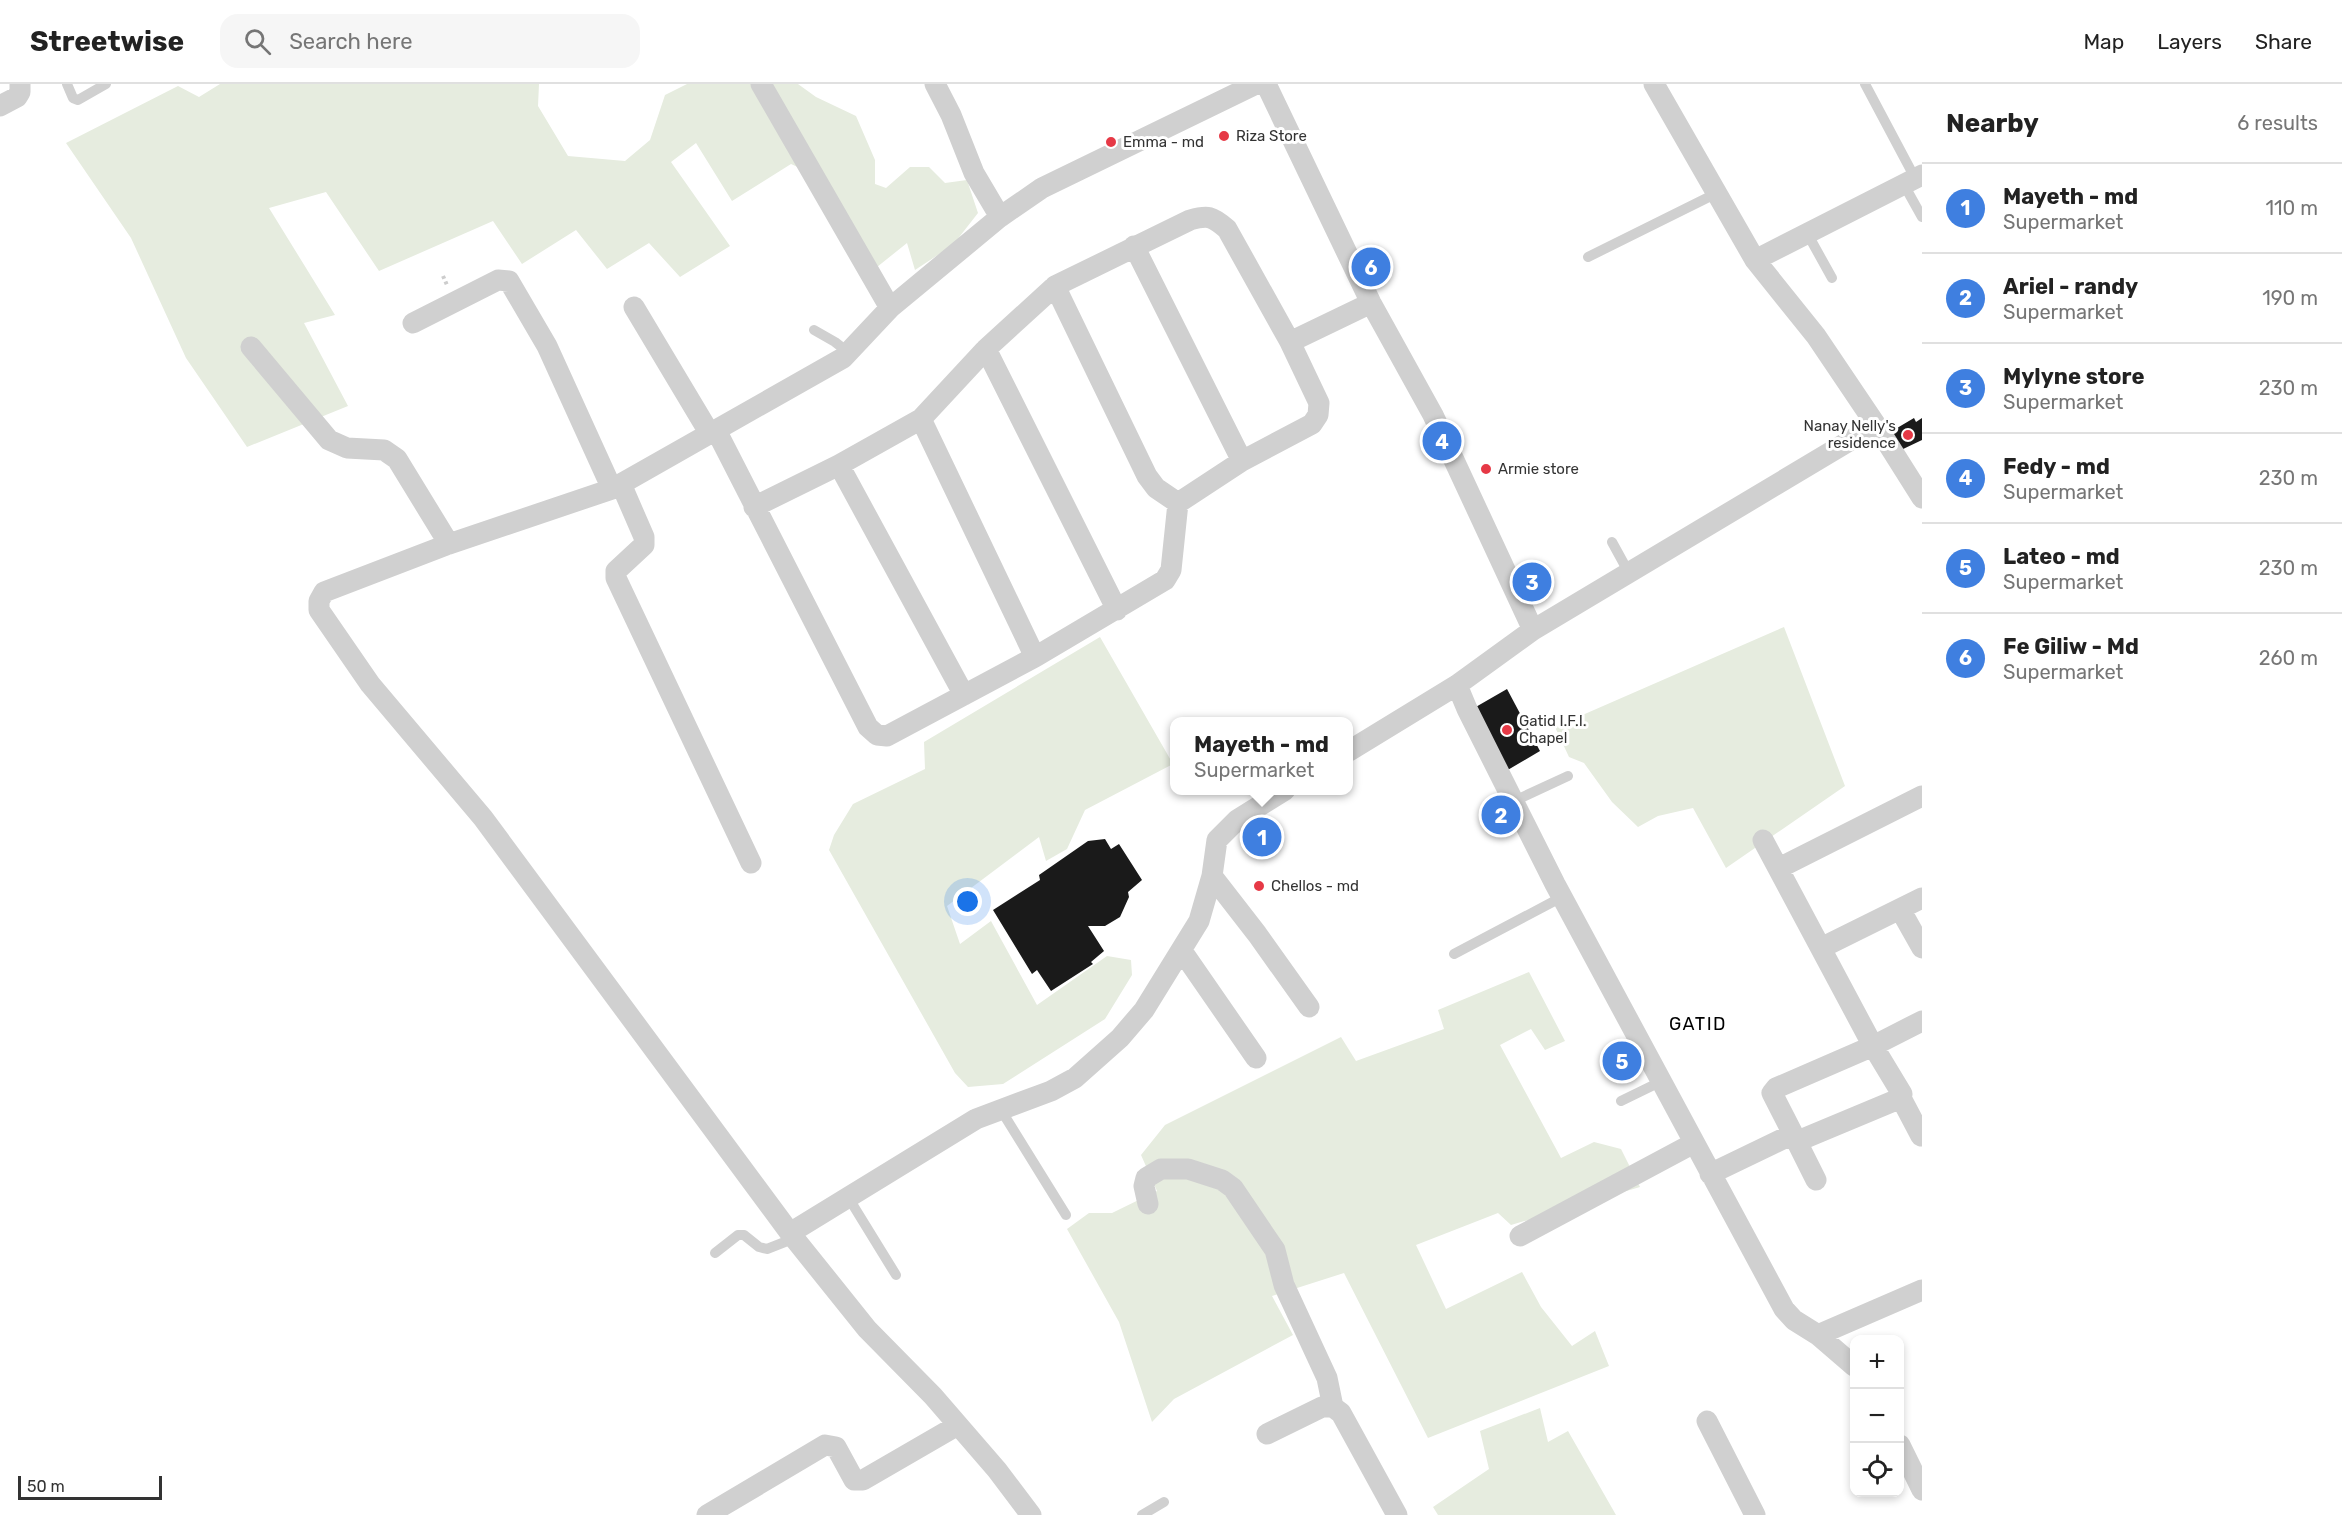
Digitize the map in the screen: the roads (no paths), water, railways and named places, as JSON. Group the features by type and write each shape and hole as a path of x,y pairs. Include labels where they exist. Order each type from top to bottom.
{"street":[{"path":"0,106 17,97 20,84"},
{"path":"761,84 890,308"},
{"path":"935,84 951,115 974,173 1000,217"},
{"path":"1031,1515 997,1470 933,1396 867,1329 792,1235 483,818 370,684 319,610 319,601 324,592 449,544 617,486 843,358 890,308 1000,217 1042,188 1256,84"},
{"path":"1266,84 1371,303 1433,415 1533,630"},
{"path":"1654,84 1755,260 1816,336 1919,487"},
{"path":"1755,260 1913,179"},
{"path":"754,507 839,465 921,419 986,349 1055,286 1134,246 1190,220 1204,216 1215,219 1227,229 1290,342 1319,403 1318,415 1312,424 1242,461 1178,503"},
{"path":"1134,246 1242,461"},
{"path":"413,323 498,280 509,281 547,346 644,537 644,545 616,571 616,578 751,863"},
{"path":"1055,286 1147,476 1155,488 1178,503"},
{"path":"1290,342 1371,303"},
{"path":"634,307 713,432 868,727 877,735 887,736 1035,657 1165,580 1171,570 1178,503"},
{"path":"251,347 329,440 347,448 384,450 398,459 449,544"},
{"path":"986,349 1117,610"},
{"path":"921,419 1035,657"},
{"path":"1353,749 1457,685 1533,630 1876,424"},
{"path":"839,465 964,695"},
{"path":"1457,685 1562,897 1784,1309 1794,1320 1818,1335 1850,1363"},
{"path":"792,1235 848,1197 976,1119 1052,1091 1075,1078 1120,1038 1144,1010 1199,921 1212,876 1217,840 1237,820 1277,795"},
{"path":"1779,868 1922,796"},
{"path":"1763,840 1873,1046 1902,1094 1901,1098 1921,1136"},
{"path":"1212,876 1309,1007"},
{"path":"1821,948 1922,898"},
{"path":"1900,909 1922,948"},
{"path":"1182,951 1256,1058"},
{"path":"1816,1179 1772,1093 1776,1088 1873,1046 1922,1021"},
{"path":"1710,1174 1901,1098"},
{"path":"1520,1236 1694,1143"},
{"path":"1148,1204 1144,1186 1146,1178 1161,1169 1188,1169 1221,1180 1233,1188 1275,1250 1284,1285 1327,1378 1333,1407"},
{"path":"1818,1335 1922,1290"},
{"path":"1267,1434 1323,1407 1333,1407 1341,1413 1397,1515"},
{"path":"1707,1421 1755,1515"},
{"path":"707,1515 825,1445 836,1447 854,1480 863,1480 958,1425"},
{"path":"1904,1455 1922,1490"}],"lane":[{"path":"67,84 73,98 78,100 106,84"},
{"path":"1864,84 1913,179 1922,217"},
{"path":"1588,257 1718,193"},
{"path":"1807,233 1832,278"},
{"path":"814,330 849,353"},
{"path":"1612,542 1629,573"},
{"path":"1514,801 1568,776"},
{"path":"1454,954 1562,897"},
{"path":"1622,1101 1662,1081"},
{"path":"1001,1110 1066,1215"},
{"path":"848,1197 896,1275"},
{"path":"715,1253 738,1235 744,1235 759,1248 767,1249 792,1235"},
{"path":"1142,1515 1164,1502"}],"place":[{"name":"Riza Store","path":"1224,136"},
{"name":"Emma - md","path":"1111,142"},
{"name":"Fe Giliw - Md","path":"1371,267"},
{"name":"Nanay Nelly's residence","path":"1908,435"},
{"name":"Fedy - md","path":"1442,441"},
{"name":"Armie store","path":"1486,469"},
{"name":"Mylyne store","path":"1532,582"},
{"name":"Gatid I.F.I. Chapel","path":"1507,730"},
{"name":"Ariel - randy","path":"1501,815"},
{"name":"Mayeth - md","path":"1262,837"},
{"name":"Chellos - md","path":"1259,886"},
{"name":"Lateo - md","path":"1622,1061"}],"district":[{"name":"GATID","path":"1698,1024"}]}
